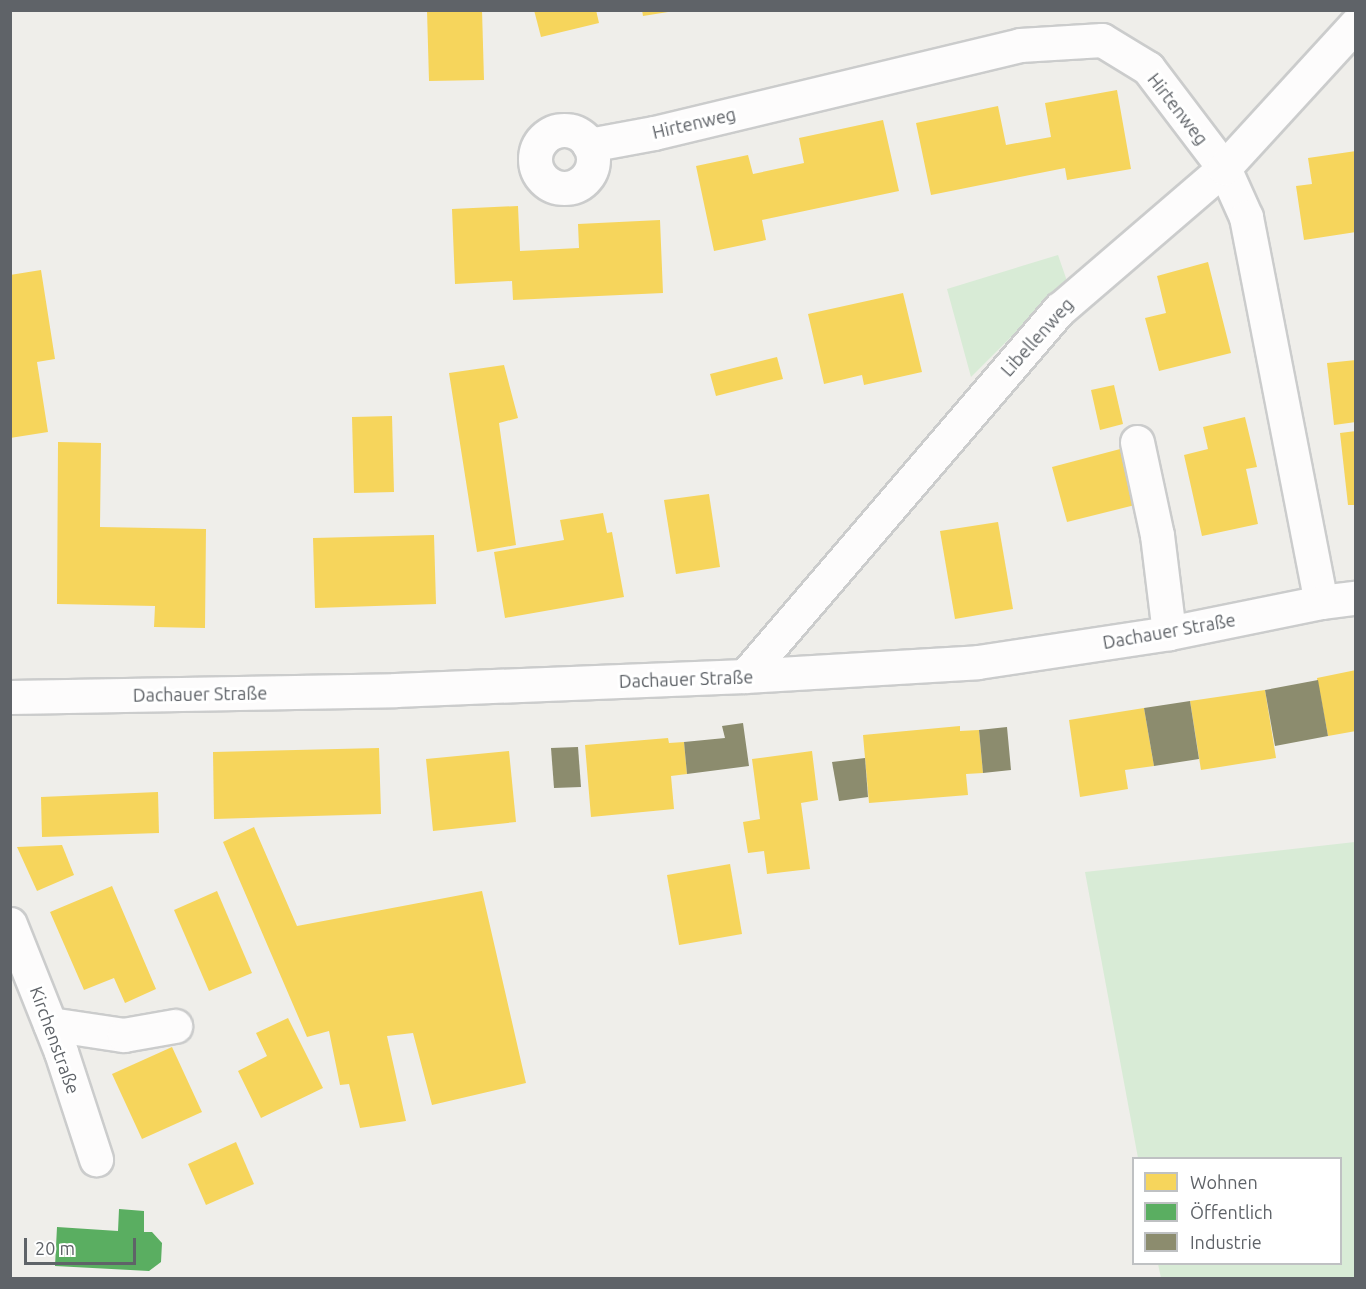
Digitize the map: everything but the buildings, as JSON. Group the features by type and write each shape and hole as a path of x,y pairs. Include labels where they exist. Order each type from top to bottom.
{"street":[{"name":"Libellenweg","path":"745,676 1060,309 1224,168 1356,24"},
{"name":"Hirtenweg","path":"590,145 654,134 1020,45 1102,40 1148,68 1224,168 1246,217 1321,602"},
{"path":"1137,442 1156,536 1169,633"},
{"name":"Dachauer Straße","path":"10,697 395,690 745,676 978,662 1169,633 1321,602 1356,598"},
{"name":"Kirchenstraße","path":"10,924 50,1024 96,1159"},
{"path":"50,1024 123,1035 175,1026"}],"green space":[{"path":"1058,255 1067,281 971,377 947,289"},
{"path":"1355,842 1355,1278 1161,1278 1158,1265 1342,1265 1342,1157 1138,1157 1085,872"}]}
